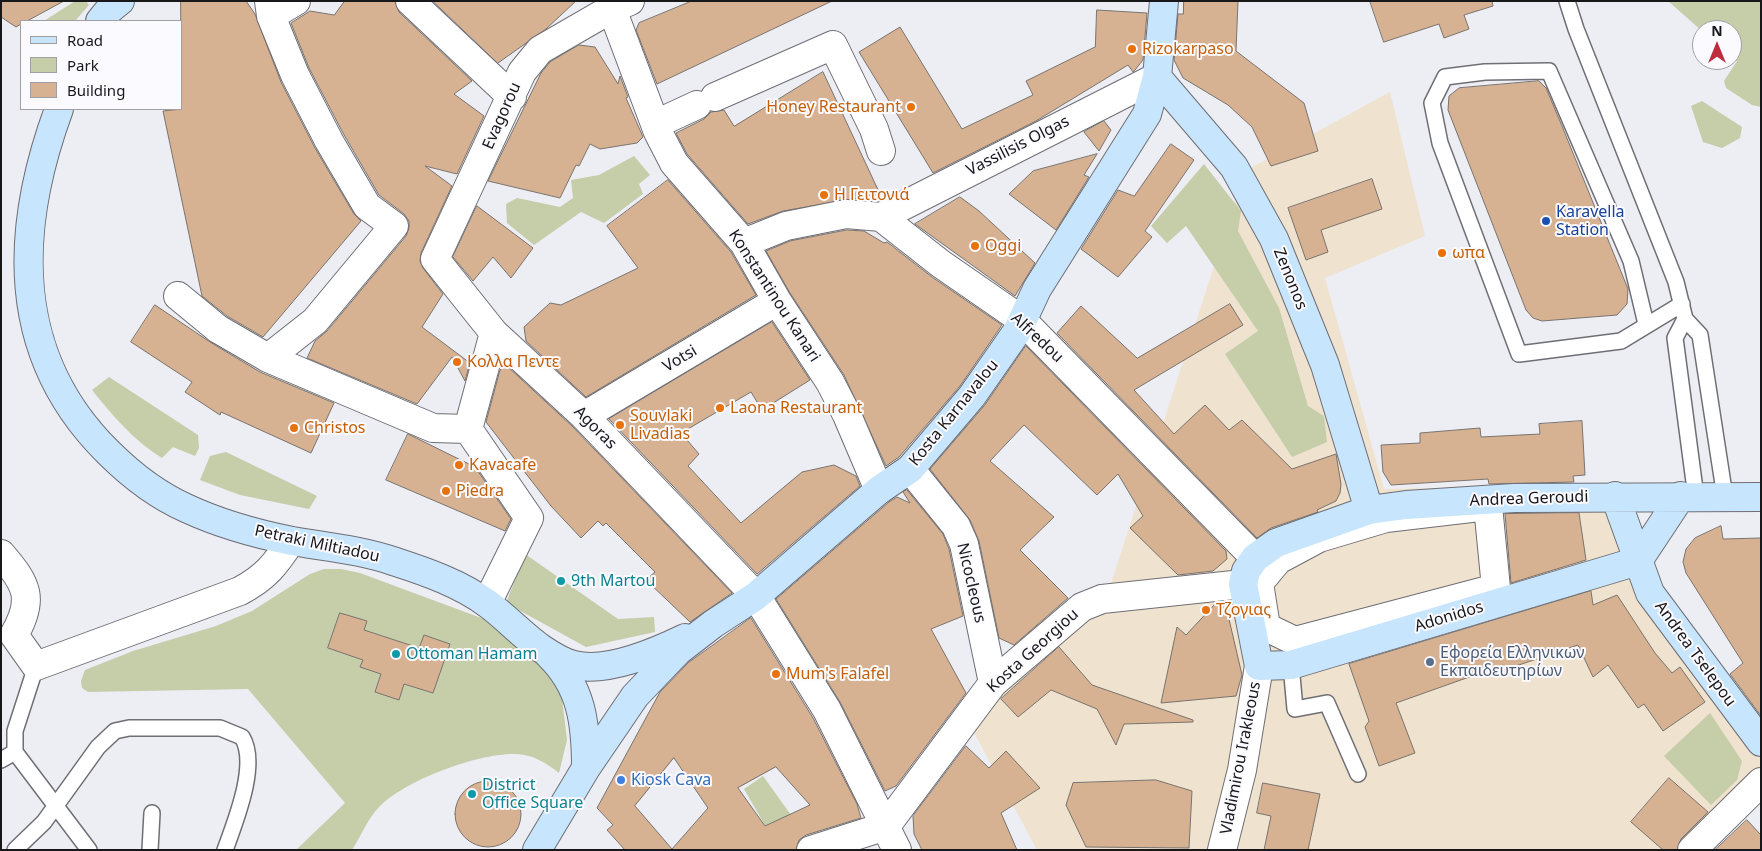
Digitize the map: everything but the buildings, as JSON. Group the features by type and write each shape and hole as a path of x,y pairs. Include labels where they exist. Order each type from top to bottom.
{"street":[{"path":"101,20 120,1"},
{"path":"268,358 315,321 394,226 366,206 324,133 295,75 270,9 296,1"},
{"path":"410,1 512,97"},
{"name":"Kosta Karnavalou","path":"540,848 586,768 635,696 678,651 713,624 756,596 879,490 910,469 972,396 1018,330 1037,289 1147,114 1157,77 1164,1"},
{"name":"Evagorou","path":"435,259 522,72 540,50 616,4"},
{"name":"Konstantinou Kanari","path":"616,4 656,124 674,163 744,243 776,301 830,382 847,415 879,490"},
{"path":"656,124 833,45 874,129 881,151"},
{"name":"Vassilisis Olgas","path":"881,217 1157,77"},
{"name":"Zenonos","path":"1157,77 1234,167 1274,239 1325,365 1369,510"},
{"name":"Petraki Miltiadou","path":"59,110 36,179 30,263 31,301 36,332 42,353 60,391 95,439 146,485 186,508 291,541 348,548 395,561 464,588 487,603 542,649 572,665 594,668 662,649 713,624"},
{"path":"744,243 786,226 846,214 881,217"},
{"name":"Alfredou","path":"881,217 941,264 1022,320 1255,558"},
{"name":"Agoras","path":"435,259 494,333 584,416 756,596 827,710 892,838"},
{"path":"178,296 218,329 268,358 433,428 468,429"},
{"name":"Votsi","path":"584,416 776,301"},
{"path":"487,603 529,518 468,429 494,333"},
{"name":"Nicocleous","path":"910,469 956,526 964,544 994,683"},
{"name":"Andrea Geroudi","path":"1255,558 1276,543 1301,532 1369,510 1406,505 1514,498 1615,496 1761,497"},
{"name":"Andrea Tselepou","path":"1615,496 1650,593 1761,742"},
{"path":"1638,561 1688,496"},
{"path":"1488,506 1496,588 1293,653 1266,627 1259,583 1278,560 1319,538 1386,518 1488,506"},
{"path":"1,554 19,574 26,588 27,604 24,618 8,636 36,666 240,591 257,582 272,569 291,541"},
{"path":"1255,558 1246,571 1243,584 1259,666"},
{"name":"Adonidos","path":"1259,666 1293,653 1638,561"},
{"name":"Kosta Georgiou","path":"892,838 994,683 1082,607 1102,599 1243,584"},
{"path":"542,649 563,669 574,688 584,728 586,768"},
{"name":"Vladimirou Irakleous","path":"1222,850 1242,770 1259,666"},
{"path":"1692,850 1761,782"},
{"path":"810,850 892,838"}],"lane":[{"path":"1567,1 1576,29 1676,282 1684,312 1700,335 1725,497"},
{"path":"1646,324 1631,261 1549,71 1485,72 1445,77 1432,103 1433,116 1440,143 1519,354 1621,341 1646,324 1684,312"},
{"path":"1684,312 1675,338 1688,496"},
{"path":"1293,653 1295,709 1327,703 1358,774"},
{"path":"36,666 15,731 15,752 89,850"},
{"path":"15,850 44,822 98,747 115,731 129,728 220,728 242,737 248,751 242,805 225,850"},
{"path":"1,760 15,752"},
{"path":"150,850 152,813"}],"shaded area":[{"path":"1390,92 1425,236 1325,278 1384,489 1613,485 1654,585 1761,728 1761,798 1708,850 1037,850 969,723 1010,666 1102,611 1245,171"}],"green space":[{"path":"75,1 86,1 89,5 76,20 46,20"},
{"path":"1668,1 1761,1 1761,107 1752,105 1726,88 1724,81 1731,70 1742,70 1742,20 1692,20 1692,22"},
{"path":"1702,101 1742,127 1740,138 1722,148 1703,142 1691,106"},
{"path":"634,156 650,175 639,184 643,194 604,223 581,212 534,245 507,223 506,204 517,198 560,207 573,198 571,180 599,175"},
{"path":"1204,164 1241,211 1238,231 1279,308 1308,406 1324,416 1327,442 1292,457 1225,354 1258,331 1186,226 1167,243 1151,226"},
{"path":"109,377 198,435 199,448 195,456 173,447 162,458 133,435 92,390"},
{"path":"226,452 317,496 309,509 240,495 200,480 210,456"},
{"path":"525,554 618,619 654,617 655,632 586,647 506,603"},
{"path":"324,569 341,569 360,573 484,619 560,682 567,740 559,773 540,760 517,754 483,758 464,763 424,778 391,797 371,816 352,850 296,850 345,803 248,689 88,692 82,688 81,681 85,670 133,651 216,626 252,611 310,574"},
{"path":"1710,713 1742,761 1737,780 1711,805 1664,756"},
{"path":"763,776 791,815 767,829 744,789"}],"place":[{"name":"Rizokarpaso","path":"1132,49"},
{"name":"Honey Restaurant","path":"911,107"},
{"name":"Η Γειτονιά","path":"824,195"},
{"name":"Karavella Station","path":"1546,221"},
{"name":"Oggi","path":"975,246"},
{"name":"ωπα","path":"1442,253"},
{"name":"Κολλα Πεντε","path":"457,362"},
{"name":"Laona Restaurant","path":"720,408"},
{"name":"Souvlaki Livadias","path":"620,425"},
{"name":"Christos","path":"294,428"},
{"name":"Kavacafe","path":"459,465"},
{"name":"Piedra","path":"446,491"},
{"name":"9th Martou","path":"561,581"},
{"name":"Τζογιας","path":"1206,610"},
{"name":"Ottoman Hamam","path":"396,654"},
{"name":"Εφορεία Ελληνικων Εκπαιδευτηρίων","path":"1430,662"},
{"name":"Mum's Falafel","path":"776,674"},
{"name":"Kiosk Cava","path":"621,780"},
{"name":"District Office Square","path":"472,794"}]}
